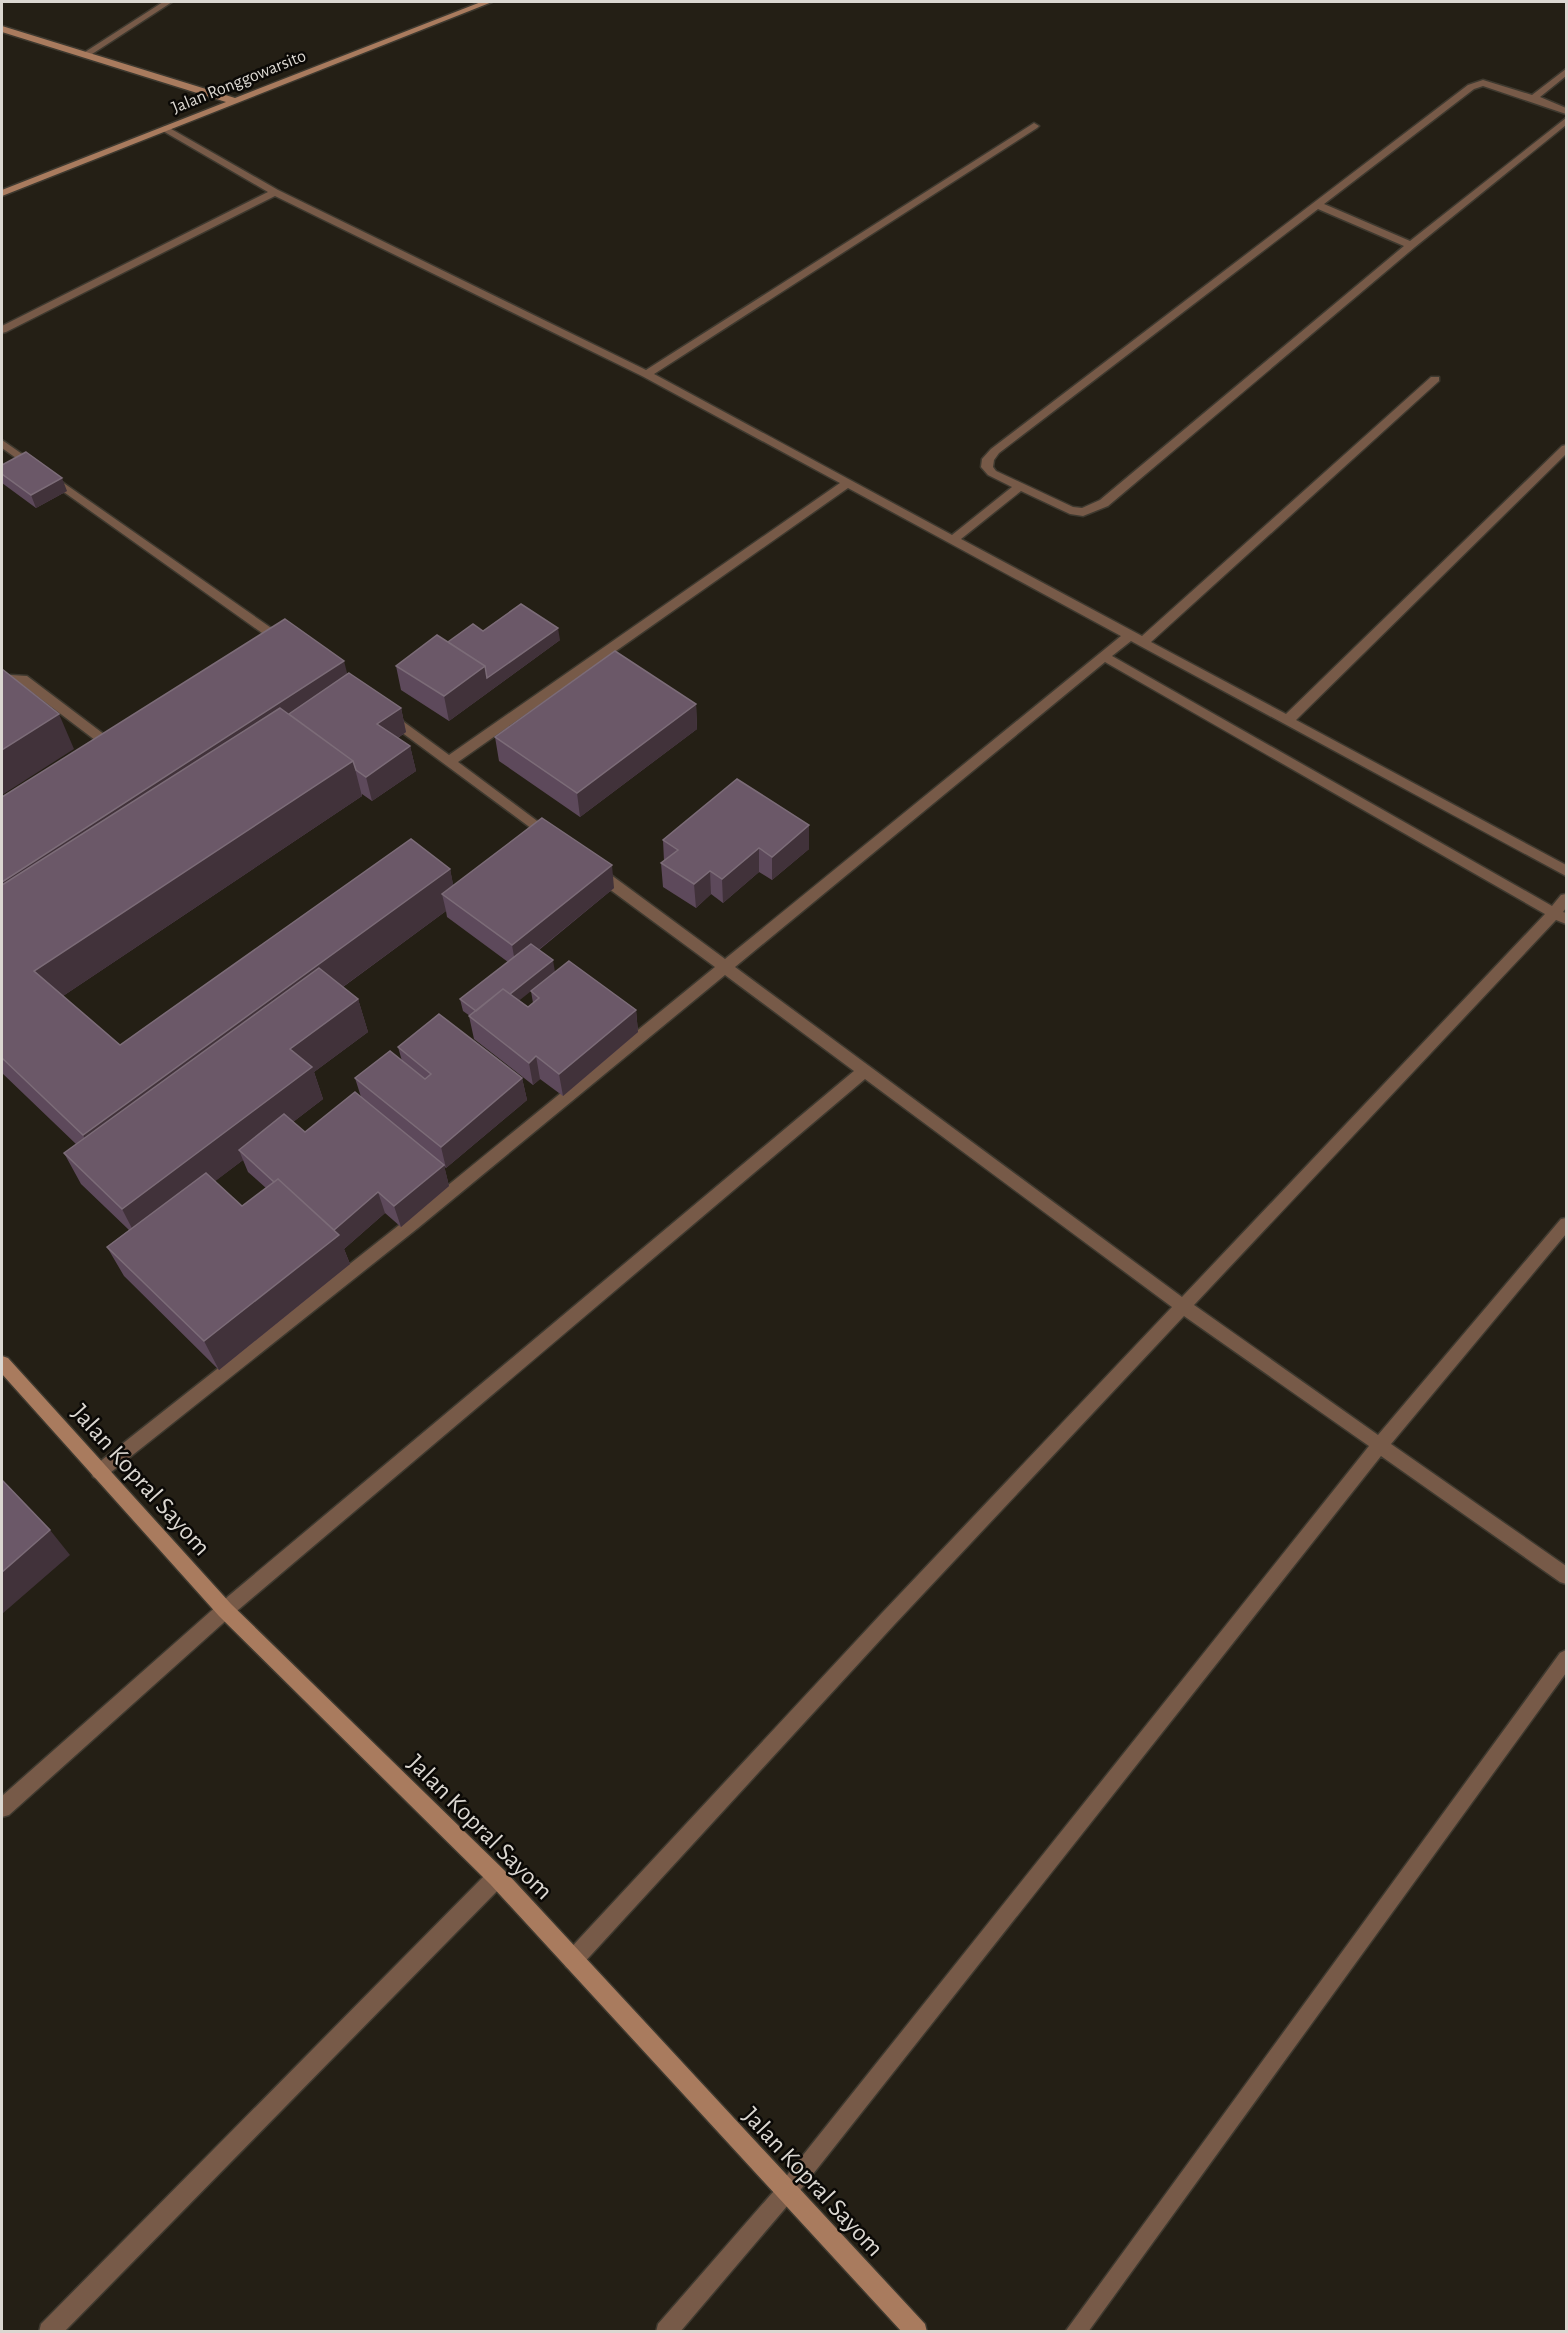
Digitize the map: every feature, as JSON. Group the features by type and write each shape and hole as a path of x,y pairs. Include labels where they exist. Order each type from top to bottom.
{"street":[{"path":"86,54 168,2"},
{"name":"Jalan Ronggowarsito","path":"2,193 488,2"},
{"path":"2,29 234,101"},
{"path":"1533,98 1566,72"},
{"path":"1566,111 1483,83 1471,87 995,451 988,459 987,467 992,473 1077,511 1083,512 1104,503 1411,245 1566,121"},
{"path":"646,374 1034,126"},
{"path":"166,129 274,192 646,374 1566,871"},
{"path":"2,330 274,192"},
{"path":"1318,205 1411,245"},
{"path":"99,1472 404,1230 1104,657 1137,638 1435,379"},
{"path":"2,442 294,650"},
{"path":"1288,720 1566,448"},
{"path":"450,760 848,483"},
{"path":"954,539 1020,486"},
{"path":"1104,657 1560,916"},
{"path":"2,683 11,679 23,679 101,738 101,745 83,759"},
{"path":"382,712 450,760 558,843"},
{"path":"586,864 724,969 1181,1305 1566,1576"},
{"path":"573,1960 1181,1305 1560,916 1566,899"},
{"path":"2,1808 225,1610 863,1072"},
{"path":"666,2331 787,2192 1379,1446 1566,1224"},
{"name":"Jalan Kopral Sayom","path":"2,1363 225,1610 497,1877 917,2331"},
{"path":"1075,2331 1566,1659"},
{"path":"49,2331 497,1877"}],"building":[{"path":"26,452 62,478 31,495 2,474 2,465"},
{"path":"521,604 558,628 487,678 485,666 448,642 473,624 483,631"},
{"path":"285,619 344,661 2,882 2,797"},
{"path":"437,635 485,666 444,696 396,666"},
{"path":"615,651 696,704 577,793 495,737"},
{"path":"2,669 59,714 2,750"},
{"path":"349,673 401,708 377,724 410,746 366,777 356,770 353,761 289,714"},
{"path":"280,708 353,761 34,971 120,1045 411,839 450,869 83,1135 2,1058 2,885"},
{"path":"737,779 809,825 772,857 759,848 722,879 710,871 694,884 661,863 678,850 663,840"},
{"path":"542,818 612,865 512,945 442,894"},
{"path":"531,944 553,960 510,994 503,989 476,1011 460,999"},
{"path":"569,961 636,1010 559,1074 536,1056 529,1063 469,1016 503,989 528,1007 539,998 531,991"},
{"path":"319,968 358,999 290,1049 312,1067 122,1209 64,1153"},
{"path":"439,1014 522,1078 441,1147 355,1078 390,1051 425,1079 431,1074 398,1047"},
{"path":"355,1092 444,1165 394,1206 378,1192 334,1230 278,1179 274,1182 239,1150 284,1114 305,1132"},
{"path":"206,1173 242,1206 278,1179 339,1235 204,1341 107,1247"},
{"path":"2,1480 50,1530 2,1572"}]}
